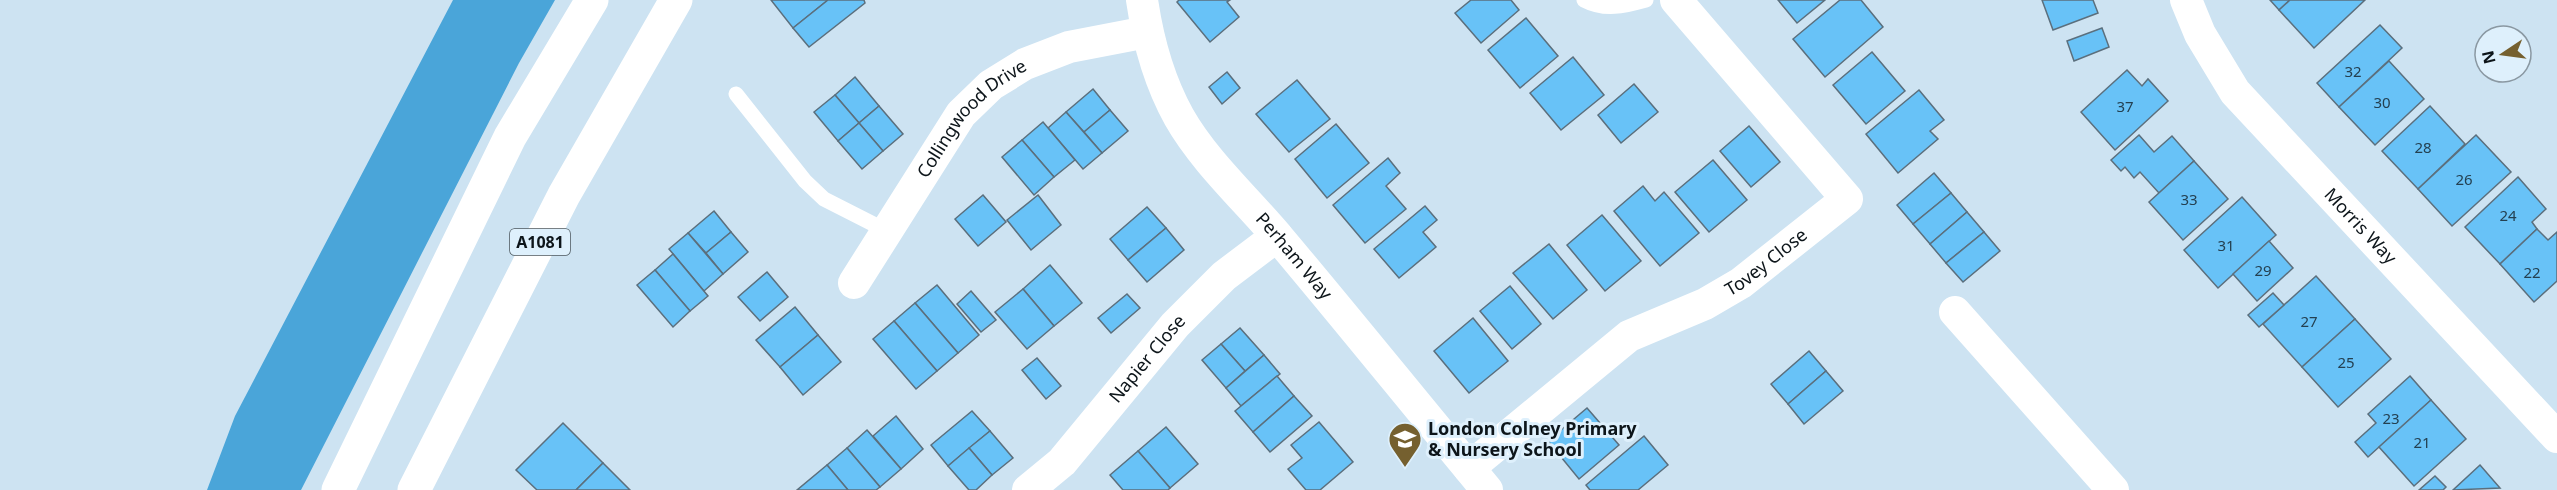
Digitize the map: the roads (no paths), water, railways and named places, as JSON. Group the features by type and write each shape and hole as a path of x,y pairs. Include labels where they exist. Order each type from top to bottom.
{"main road":[{"path":"338,490 510,137 592,0"},
{"name":"A1081","path":"414,490 564,195 676,0"}],"street":[{"name":"Perham Way","path":"1142,0 1147,32 1160,75 1179,117 1200,147 1277,236 1478,479"},
{"name":"Tovey Close","path":"1478,479 1629,336 1705,304 1741,283 1847,200 1676,0"},
{"name":"Morris Way","path":"2186,0 2200,34 2235,92 2557,437"},
{"name":"Collingwood Drive","path":"854,283 961,114 991,85 1025,64 1069,47 1147,32"},
{"name":"Napier Close","path":"1028,490 1062,462 1175,325 1224,276 1277,236"},
{"path":"1955,312 2113,490"}],"lane":[{"path":"1584,0 1594,5 1619,7 1646,0"},
{"path":"736,94 805,181 824,199 887,231"}],"place":[{"name":"London Colney Primary & Nursery School","path":"1405,468"}]}
